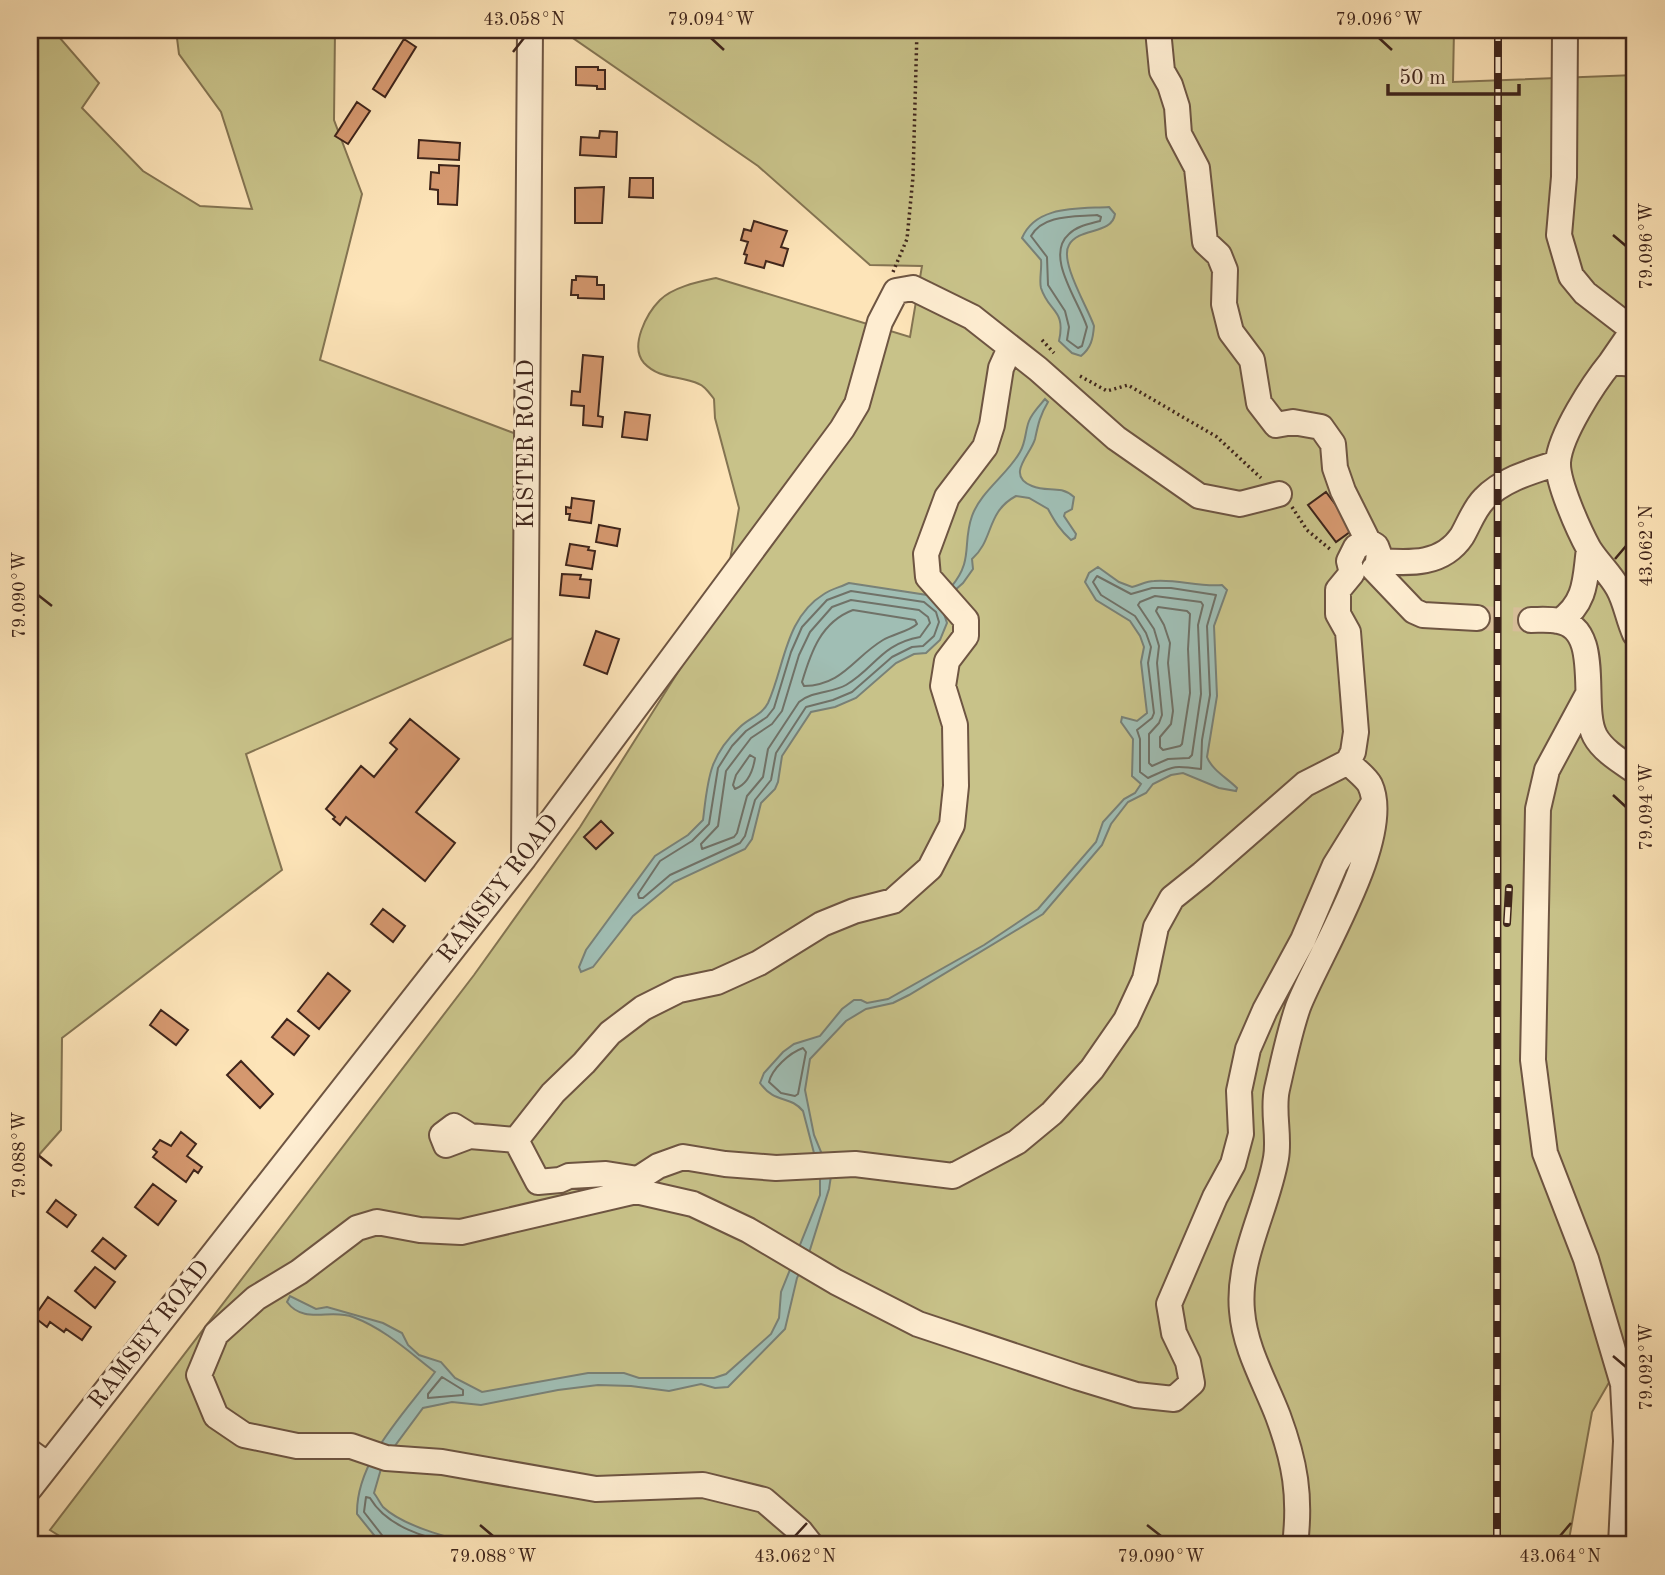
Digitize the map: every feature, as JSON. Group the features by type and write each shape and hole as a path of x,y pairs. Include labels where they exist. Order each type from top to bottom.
{"street":[{"name":"KISTER ROAD","path":"524,858 530,30"},
{"path":"1158,30 1162,71 1177,107 1179,134 1197,168 1205,242 1219,255 1225,270 1224,304 1231,332 1252,360 1259,403 1276,425 1293,422 1321,427 1333,444 1335,468 1343,491 1368,541 1376,546 1378,561 1419,564 1447,553 1461,538 1485,498 1522,475 1558,463"},
{"path":"1565,30 1564,177 1559,235 1571,276 1578,285 1634,329 1584,401 1563,445 1558,463 1564,492 1589,549 1618,589 1635,634"},
{"path":"896,291 913,288 972,317 1116,438 1199,496 1240,504 1279,495"},
{"name":"RAMSEY ROAD","path":"30,1488 39,1458 524,858 842,429 857,404 880,322 896,291"},
{"path":"516,1139 553,1093 610,1033 643,1008 680,990 717,982 759,963 822,924 854,911 893,901 930,868 952,825 956,786 955,725 943,686 947,661 966,636 966,620 928,577 926,554 947,497 985,447 992,425 1001,368 1010,348"},
{"path":"1611,362 1635,364"},
{"path":"516,1139 538,1182 560,1180 569,1176 606,1174 638,1179 658,1166 683,1157 776,1168 855,1164 953,1176 1017,1142 1052,1112 1092,1069 1126,1020 1145,979 1156,928 1172,898 1305,784 1348,762 1356,732 1348,632 1338,614 1338,590 1352,573 1349,561 1356,547 1368,541"},
{"path":"1560,621 1577,606 1582,595 1589,549"},
{"path":"1374,569 1414,611 1423,615 1477,618"},
{"path":"1531,620 1560,621 1579,635 1586,647 1591,723 1596,738 1615,758 1635,771"},
{"path":"1588,694 1547,771 1538,808 1533,1060 1545,1153 1586,1259 1623,1384 1626,1441 1621,1545"},
{"path":"1295,1545 1298,1518 1295,1469 1278,1416 1253,1357 1242,1311 1244,1260 1267,1201 1277,1155 1276,1094 1298,1008 1360,873 1372,830 1374,802 1370,784 1348,762"},
{"path":"811,1545 800,1531 764,1500 703,1485 596,1489 442,1462 386,1458 351,1447 298,1446 244,1436 216,1416 199,1375 216,1334 256,1298 299,1272 357,1228 377,1223 420,1230 461,1232 636,1191 693,1204 748,1230 836,1282 918,1324 1136,1395 1174,1399 1192,1382 1188,1362 1174,1333 1169,1304 1215,1197 1233,1164 1241,1134 1239,1091 1248,1049 1265,1010 1303,940 1335,866 1374,802"},
{"path":"470,1136 516,1139"}],"path":[{"path":"896,291 892,274 907,239 914,177 917,30"},
{"path":"1042,340 1060,361"},
{"path":"1079,376 1107,391 1128,384 1217,437 1289,503 1307,530 1322,545 1349,561"}],"shaded area":[{"path":"30,30 53,30 99,83 82,108 143,171 200,206 252,209 221,112 179,54 176,30 335,30 334,120 362,194 320,360 519,435 515,637 246,754 282,870 62,1038 61,1130 30,1165"},
{"path":"567,30 1454,30 1453,82 1635,75 1635,1338 1630,1347 1630,1359 1622,1360 1592,1412 1568,1545 74,1545 50,1530 474,975 580,827 723,601 739,508 715,418 714,399 701,385 663,375 644,363 638,348 639,339 645,321 655,306 665,295 679,288 716,278 910,337 922,266 870,265 758,166 570,36"}],"water":[{"path":"1109,207 1115,214 1113,221 1074,239 1067,252 1075,285 1094,326 1091,343 1081,356 1072,353 1059,341 1061,331 1058,317 1041,288 1041,260 1022,238 1028,227 1048,214 1072,209"},
{"path":"1045,399 1048,402 1033,445 1022,464 1021,476 1032,486 1063,491 1074,497 1072,509 1064,516 1076,534 1075,538 1071,540 1064,533 1048,509 1029,498 1016,496 1000,510 984,543 972,559 973,569 954,591 951,587 963,568 969,526 976,507 1020,452 1030,418"},
{"path":"1098,567 1119,582 1132,587 1163,581 1222,585 1227,590 1214,626 1217,696 1207,757 1216,770 1237,788 1236,791 1219,788 1183,773 1171,775 1153,784 1146,793 1128,802 1111,824 1102,845 1043,914 909,995 893,1003 866,1009 846,1021 810,1059 805,1090 814,1135 831,1176 829,1189 808,1256 797,1278 785,1329 728,1387 715,1388 701,1384 669,1391 598,1385 481,1405 452,1402 423,1408 383,1462 374,1493 383,1507 404,1521 462,1541 488,1545 382,1545 357,1514 359,1494 373,1456 384,1438 435,1372 365,1322 345,1315 301,1313 287,1302 290,1296 316,1309 327,1307 383,1323 402,1333 408,1345 419,1355 441,1362 455,1378 482,1392 588,1373 624,1373 639,1378 714,1378 726,1374 771,1334 779,1318 781,1292 820,1195 820,1176 803,1111 766,1090 760,1083 764,1073 794,1044 820,1036 842,1009 854,1000 867,1003 888,999 984,945 1038,909 1096,842 1103,822 1124,799 1135,793 1141,784 1132,776 1133,739 1121,722 1122,717 1137,721 1147,713 1141,662 1144,647 1130,621 1096,600 1085,582 1089,573"},
{"path":"849,583 927,595 942,608 947,623 940,640 926,653 914,654 896,663 856,698 835,707 811,712 782,756 778,782 761,803 752,839 745,849 674,882 633,916 593,967 581,972 579,967 586,950 655,856 688,835 703,820 708,781 716,759 729,738 768,703 788,643 801,616 824,594"}],"building":[{"path":"404,39 416,47 385,97 373,89"},
{"path":"576,67 598,67 598,70 605,70 605,89 576,85"},
{"path":"357,102 370,111 348,144 335,136"},
{"path":"600,131 617,132 616,157 580,155 581,137 599,138"},
{"path":"419,140 460,143 459,160 418,158"},
{"path":"439,165 459,166 457,205 438,204 438,190 430,189 431,172 439,173"},
{"path":"630,178 653,178 653,198 629,197"},
{"path":"604,187 602,223 575,223 575,188"},
{"path":"754,221 787,231 781,247 788,249 783,266 766,261 764,268 745,263 747,255 744,254 748,242 741,240 744,229 751,231"},
{"path":"576,276 597,277 597,285 604,285 604,299 578,298 578,295 571,295 572,280 576,280"},
{"path":"583,355 603,357 598,416 603,417 602,427 583,425 584,406 571,405 572,391 580,392"},
{"path":"625,412 650,415 647,440 622,437"},
{"path":"1326,492 1354,529 1336,542 1308,505"},
{"path":"572,498 594,501 591,523 569,520 570,514 566,514 566,507 571,508"},
{"path":"599,525 620,529 617,546 596,542"},
{"path":"570,544 589,547 588,550 595,551 592,569 566,565"},
{"path":"562,574 581,575 580,579 591,580 589,598 560,595"},
{"path":"596,631 619,639 607,674 584,665"},
{"path":"410,719 459,759 416,812 455,843 425,881 346,817 340,825 326,809 361,766 374,777 397,749 390,743"},
{"path":"601,821 613,833 596,849 584,837"},
{"path":"383,909 405,926 393,942 371,924"},
{"path":"328,973 350,991 319,1029 298,1011"},
{"path":"161,1010 188,1030 176,1045 150,1025"},
{"path":"287,1019 309,1036 294,1055 272,1037"},
{"path":"241,1061 273,1094 260,1108 227,1075"},
{"path":"181,1132 196,1144 187,1156 202,1167 198,1173 194,1170 186,1182 153,1157 157,1152 153,1149 160,1140 171,1146"},
{"path":"153,1184 176,1201 158,1225 135,1207"},
{"path":"56,1200 76,1215 67,1227 47,1212"},
{"path":"103,1238 126,1256 115,1269 92,1251"},
{"path":"95,1267 115,1282 95,1308 75,1291"},
{"path":"48,1297 91,1327 82,1340 50,1322 47,1327 34,1317"}],"tunnel":[{"path":"1477,618 1531,620"}],"railway":[{"path":"1497,1545 1498,30"},
{"path":"1507,923 1509,888"}]}
